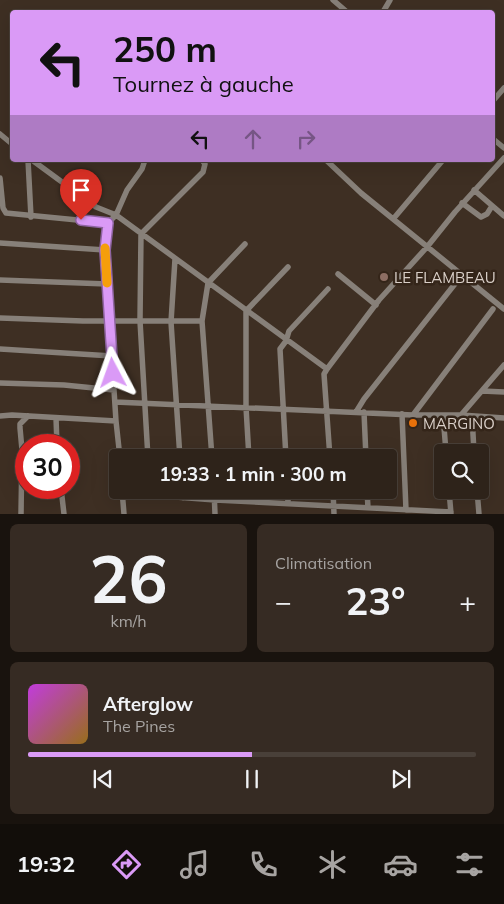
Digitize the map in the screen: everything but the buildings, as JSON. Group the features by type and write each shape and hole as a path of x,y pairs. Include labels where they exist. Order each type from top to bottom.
{"street":[{"path":"333,0 345,10"},
{"path":"495,98 504,88"},
{"path":"0,142 1,134"},
{"path":"329,449 324,374 326,369 376,305 462,203 504,158"},
{"path":"30,162 31,217"},
{"path":"33,162 96,207 116,215 326,369"},
{"path":"119,449 105,250 108,223 116,215 127,190 142,169 144,162"},
{"path":"147,449 140,321 141,234 203,172 205,164 204,162"},
{"path":"328,162 361,193 504,309"},
{"path":"394,218 441,162"},
{"path":"0,178 4,211 8,214 108,223"},
{"path":"474,190 504,216"},
{"path":"462,203 481,217 487,214 492,206"},
{"path":"0,243 105,250"},
{"path":"211,449 202,322 208,283 245,244"},
{"path":"175,259 171,322 180,449"},
{"path":"248,449 246,407 246,311 288,267"},
{"path":"338,274 376,305"},
{"path":"0,280 107,284"},
{"path":"356,412 458,280"},
{"path":"285,449 280,349 286,341 289,331 328,289"},
{"path":"413,414 493,309"},
{"path":"0,318 202,322"},
{"path":"0,349 112,356"},
{"path":"461,415 504,365"},
{"path":"0,383 64,385 114,390"},
{"path":"482,391 504,392"},
{"path":"115,402 504,418"},
{"path":"364,412 366,449"},
{"path":"0,416 12,414 116,421"},
{"path":"402,414 406,510"},
{"path":"443,415 445,444"},
{"path":"21,514 22,456 20,424 28,416"},
{"path":"472,416 474,444"},
{"path":"56,418 57,434"},
{"path":"62,499 64,514"},
{"path":"123,499 124,514"},
{"path":"199,499 451,513 450,499"},
{"path":"333,499 334,514"},
{"path":"368,499 368,508"},
{"path":"478,499 479,514"},
{"path":"215,500 215,514"}],"slow traffic":[{"path":"105,248 107,283"}],"place":[{"name":"LE FLAMBEAU","path":"384,277"},
{"name":"MARGINO","path":"413,423"}],"route":[{"path":"81,220 108,223 105,250 113,373"}]}
